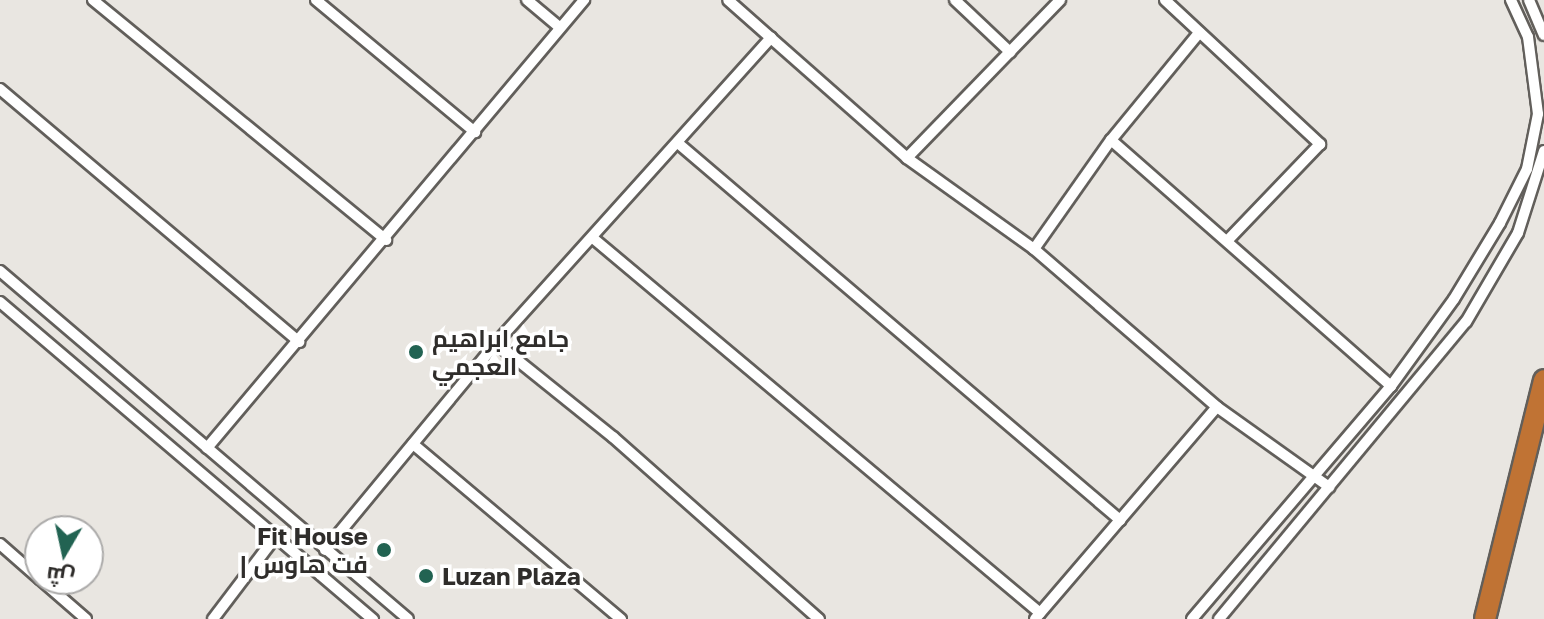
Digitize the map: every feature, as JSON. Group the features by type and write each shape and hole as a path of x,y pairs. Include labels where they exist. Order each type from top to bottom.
{"highway":[{"path":"1485,619 1544,380"}],"street":[{"path":"93,0 386,240"},
{"path":"316,0 475,132"},
{"path":"527,0 558,26"},
{"path":"207,448 386,240 558,26 584,0"},
{"path":"728,0 907,158 1034,249 1217,407 1329,487"},
{"path":"955,0 1010,52"},
{"path":"907,158 1060,0"},
{"path":"1165,0 1320,144 1227,241"},
{"path":"1192,619 1391,386 1454,299 1500,223 1527,169 1540,105 1528,37 1511,0"},
{"path":"1529,0 1544,35"},
{"path":"1034,249 1111,140 1199,33"},
{"path":"325,550 496,343 594,239 771,38"},
{"path":"0,89 299,342"},
{"path":"1111,140 1391,386"},
{"path":"679,144 1120,520"},
{"path":"1219,619 1466,322 1518,233 1544,151"},
{"path":"594,239 1037,616 1217,407"},
{"path":"0,271 408,619"},
{"path":"0,302 373,619"},
{"path":"496,343 613,437 819,619"},
{"path":"413,444 621,619"},
{"path":"213,619 276,536"},
{"path":"0,544 24,565"},
{"path":"58,595 86,619"}],"place":[{"name":"جامع ابراهيم العجمي","path":"416,352"},
{"name":"Fit House | فت هاوس","path":"384,550"},
{"name":"Luzan Plaza","path":"426,576"}]}
